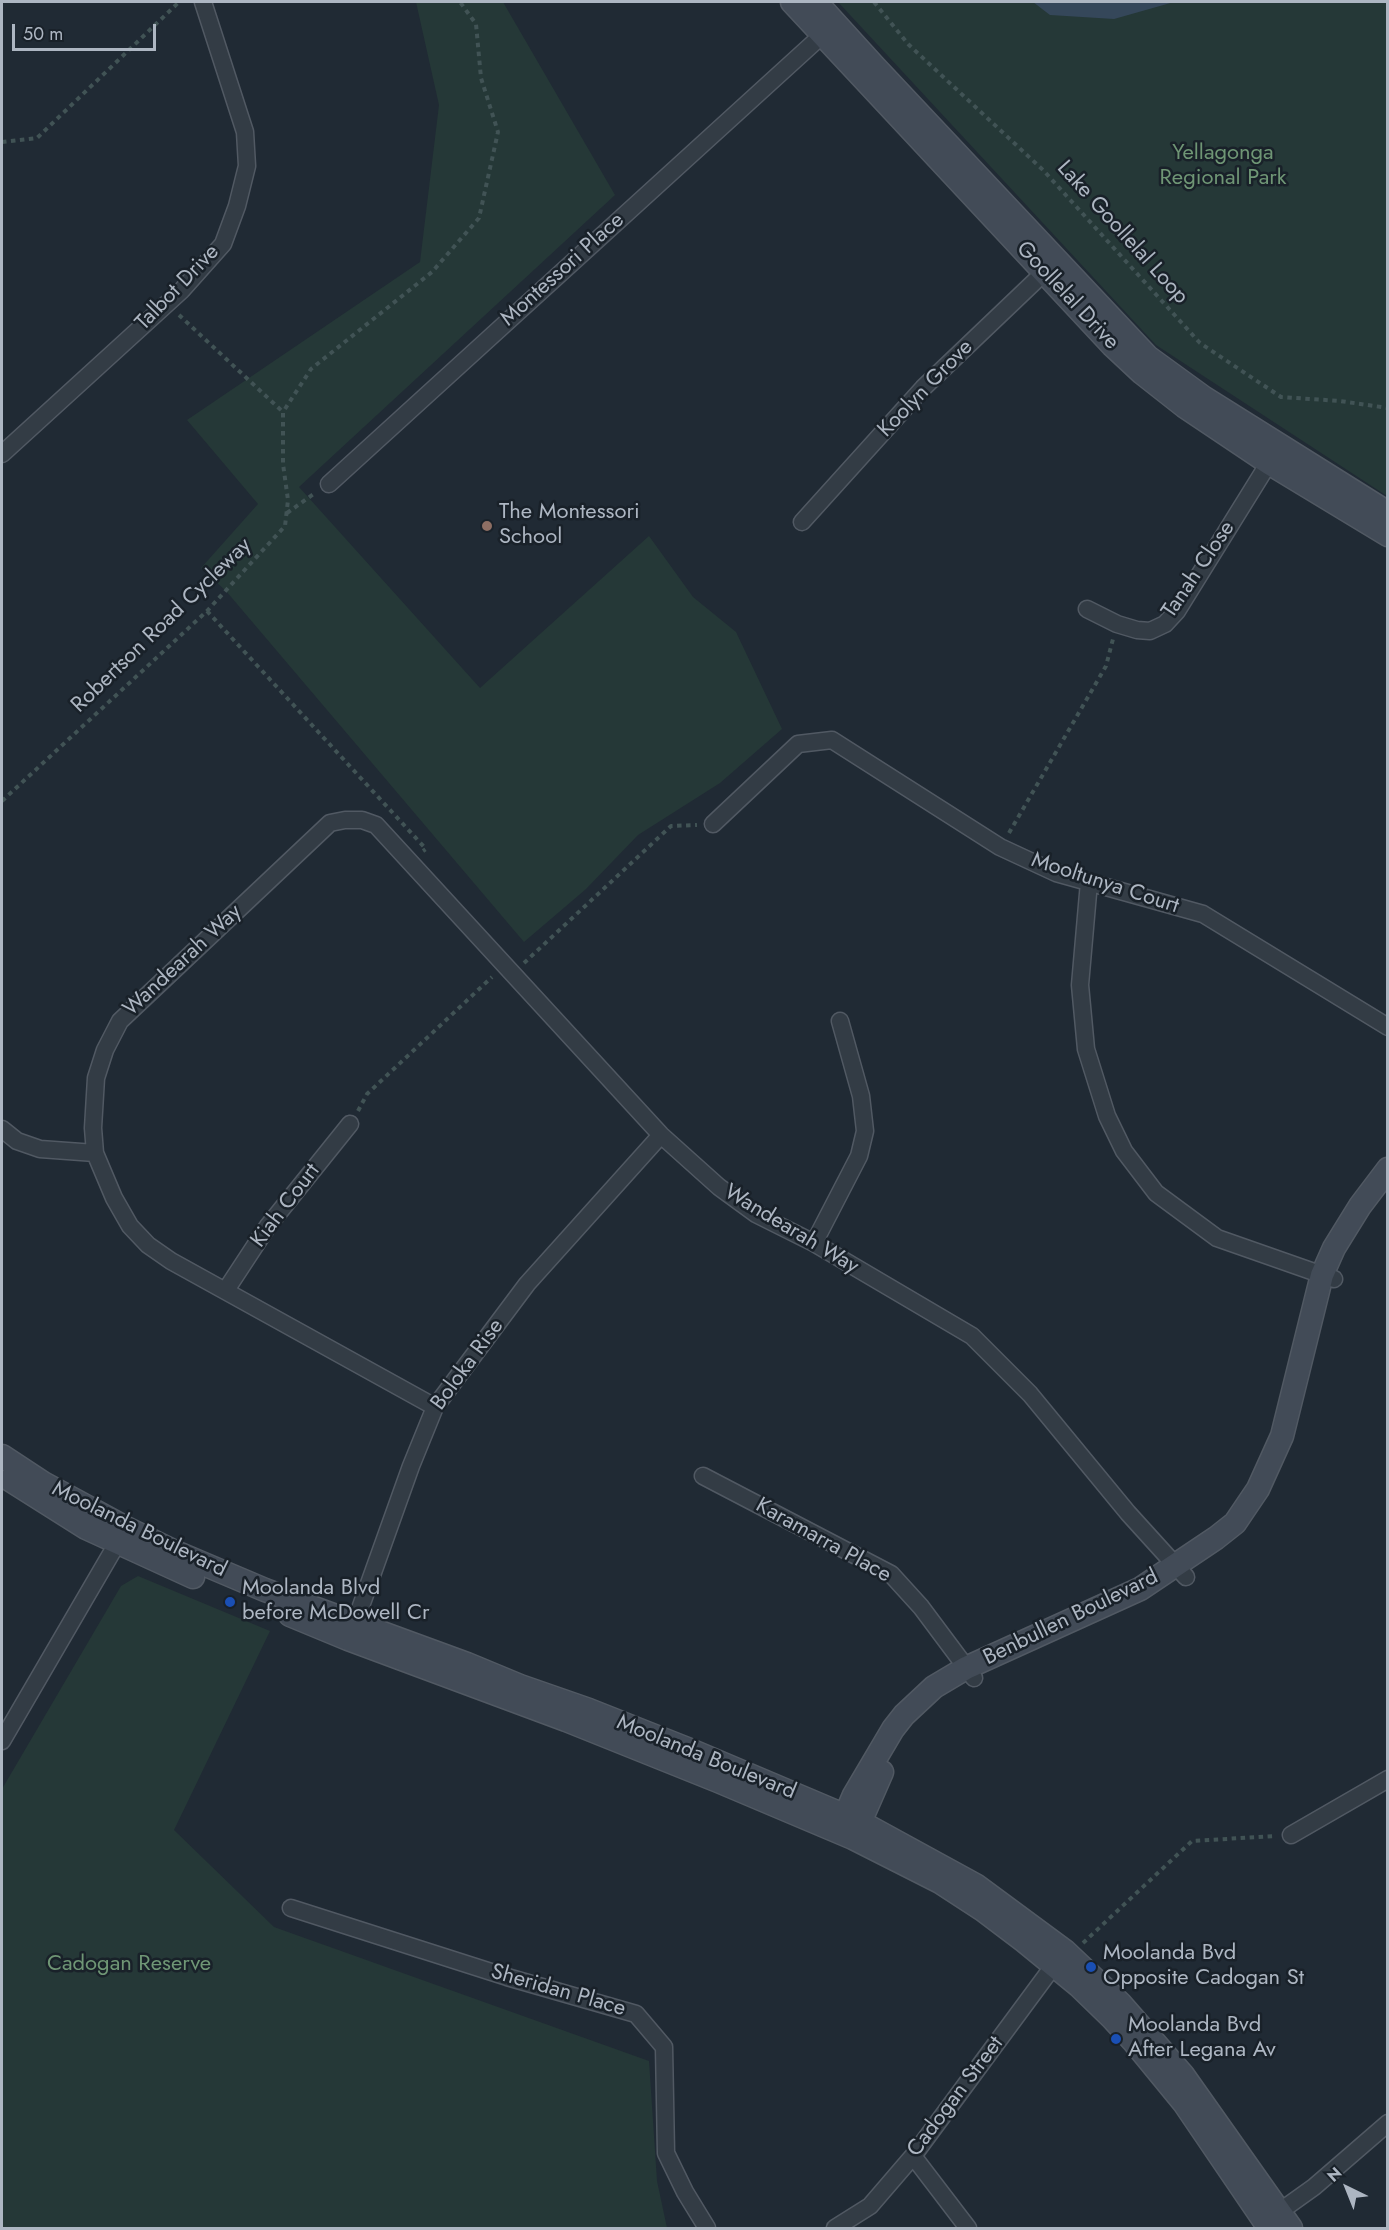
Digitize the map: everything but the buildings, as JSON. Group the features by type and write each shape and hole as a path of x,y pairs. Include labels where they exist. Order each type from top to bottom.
{"street":[{"name":"Talbot Drive","path":"2,454 182,290 223,244 237,206 247,166 244,132 203,2"},
{"name":"Goollelal Drive","path":"792,2 830,29 1050,267 1112,345 1142,373 1184,406 1388,513"},
{"name":"Goollelal Drive","path":"816,2 830,29"},
{"name":"Montessori Place","path":"329,484 830,29"},
{"name":"Koolyn Grove","path":"802,522 923,388 1050,267"},
{"name":"Goollelal Drive","path":"1274,454 1388,535"},
{"name":"Tanah Close","path":"1087,609 1117,624 1137,630 1149,631 1165,624 1177,610 1274,454"},
{"name":"Mooltunya Court","path":"713,824 798,744 832,740 1000,847 1056,873 1203,914 1388,1027"},
{"name":"Wandearah Way","path":"435,1407 171,1261 148,1245 130,1226 114,1198 95,1153 93,1128 96,1078 105,1050 120,1021 330,823 345,820 362,820 376,825 661,1135 719,1187 756,1214 814,1243 972,1336 1030,1394 1128,1513 1181,1571"},
{"path":"1089,882 1080,985 1086,1049 1107,1116 1124,1150 1156,1193 1217,1238 1328,1277"},
{"path":"814,1243 854,1167 865,1131 861,1096 840,1021"},
{"name":"Kiah Court","path":"226,1290 268,1226 350,1124"},
{"path":"2,1129 17,1141 40,1149 95,1153"},
{"name":"Boloka Rise","path":"352,1631 411,1466 435,1407 527,1284 661,1135"},
{"name":"Benbullen Boulevard","path":"849,1827 876,1756 904,1714 934,1687 1085,1629 1181,1571 1207,1563 1255,1519 1270,1494 1296,1436 1334,1248 1360,1206 1388,1169"},
{"name":"Benbullen Boulevard","path":"1328,1277 1388,1188"},
{"name":"Moolanda Boulevard","path":"2,1456 122,1536"},
{"name":"Moolanda Boulevard","path":"2,1474 86,1528 122,1536 254,1586 352,1631 690,1749 849,1827 977,1886 1065,1955 1095,2002 1134,2042 1276,2223"},
{"name":"Karamarra Place","path":"703,1476 891,1574 921,1607 970,1673"},
{"path":"2,1741 122,1536"},
{"path":"1291,1835 1388,1779"},
{"name":"Sheridan Place","path":"291,1908 507,1977 636,2014 664,2047 666,2153 707,2229"},
{"name":"Cadogan Street","path":"835,2229 870,2206 913,2156 1065,1955"},
{"path":"1276,2223 1388,2123"},
{"path":"913,2156 968,2229"}],"path":[{"path":"2,142 37,138 179,2"},
{"path":"167,304 283,412 310,369 432,272 479,218 498,132 481,78 476,24 460,2"},
{"name":"Lake Goollelal Loop","path":"874,2 909,45 1043,170 1200,343 1281,397 1340,401 1388,408"},
{"name":"Robertson Road Cycleway","path":"2,801 207,611 285,526 288,500 283,464 283,412"},
{"path":"286,513 329,484"},
{"path":"207,611 426,849 412,862"},
{"path":"1000,847 1106,666 1117,624"},
{"path":"350,1124 367,1094 671,826 713,824"},
{"path":"1065,1955 1192,1841 1291,1835"}],"green space":[{"path":"416,2 503,2 615,195 299,487 480,688 649,536 693,597 736,632 782,729 720,783 638,835 586,889 524,942 226,591 201,568 258,504 187,420 420,262 439,105"},
{"name":"Yellagonga Regional Park","path":"838,2 1387,2 1387,496 1156,345"},
{"name":"Cadogan Reserve","path":"138,1576 270,1631 174,1830 274,1927 649,2061 657,2181 667,2228 2,2228 2,1789 121,1586"}],"water":[{"path":"1033,2 1174,2 1114,19 1050,15"}],"place":[{"name":"The Montessori School","path":"487,526"},
{"name":"Moolanda Blvd before McDowell Cr","path":"230,1602"},
{"name":"Moolanda Bvd Opposite Cadogan St","path":"1091,1967"},
{"name":"Moolanda Bvd After Legana Av","path":"1116,2039"}]}
